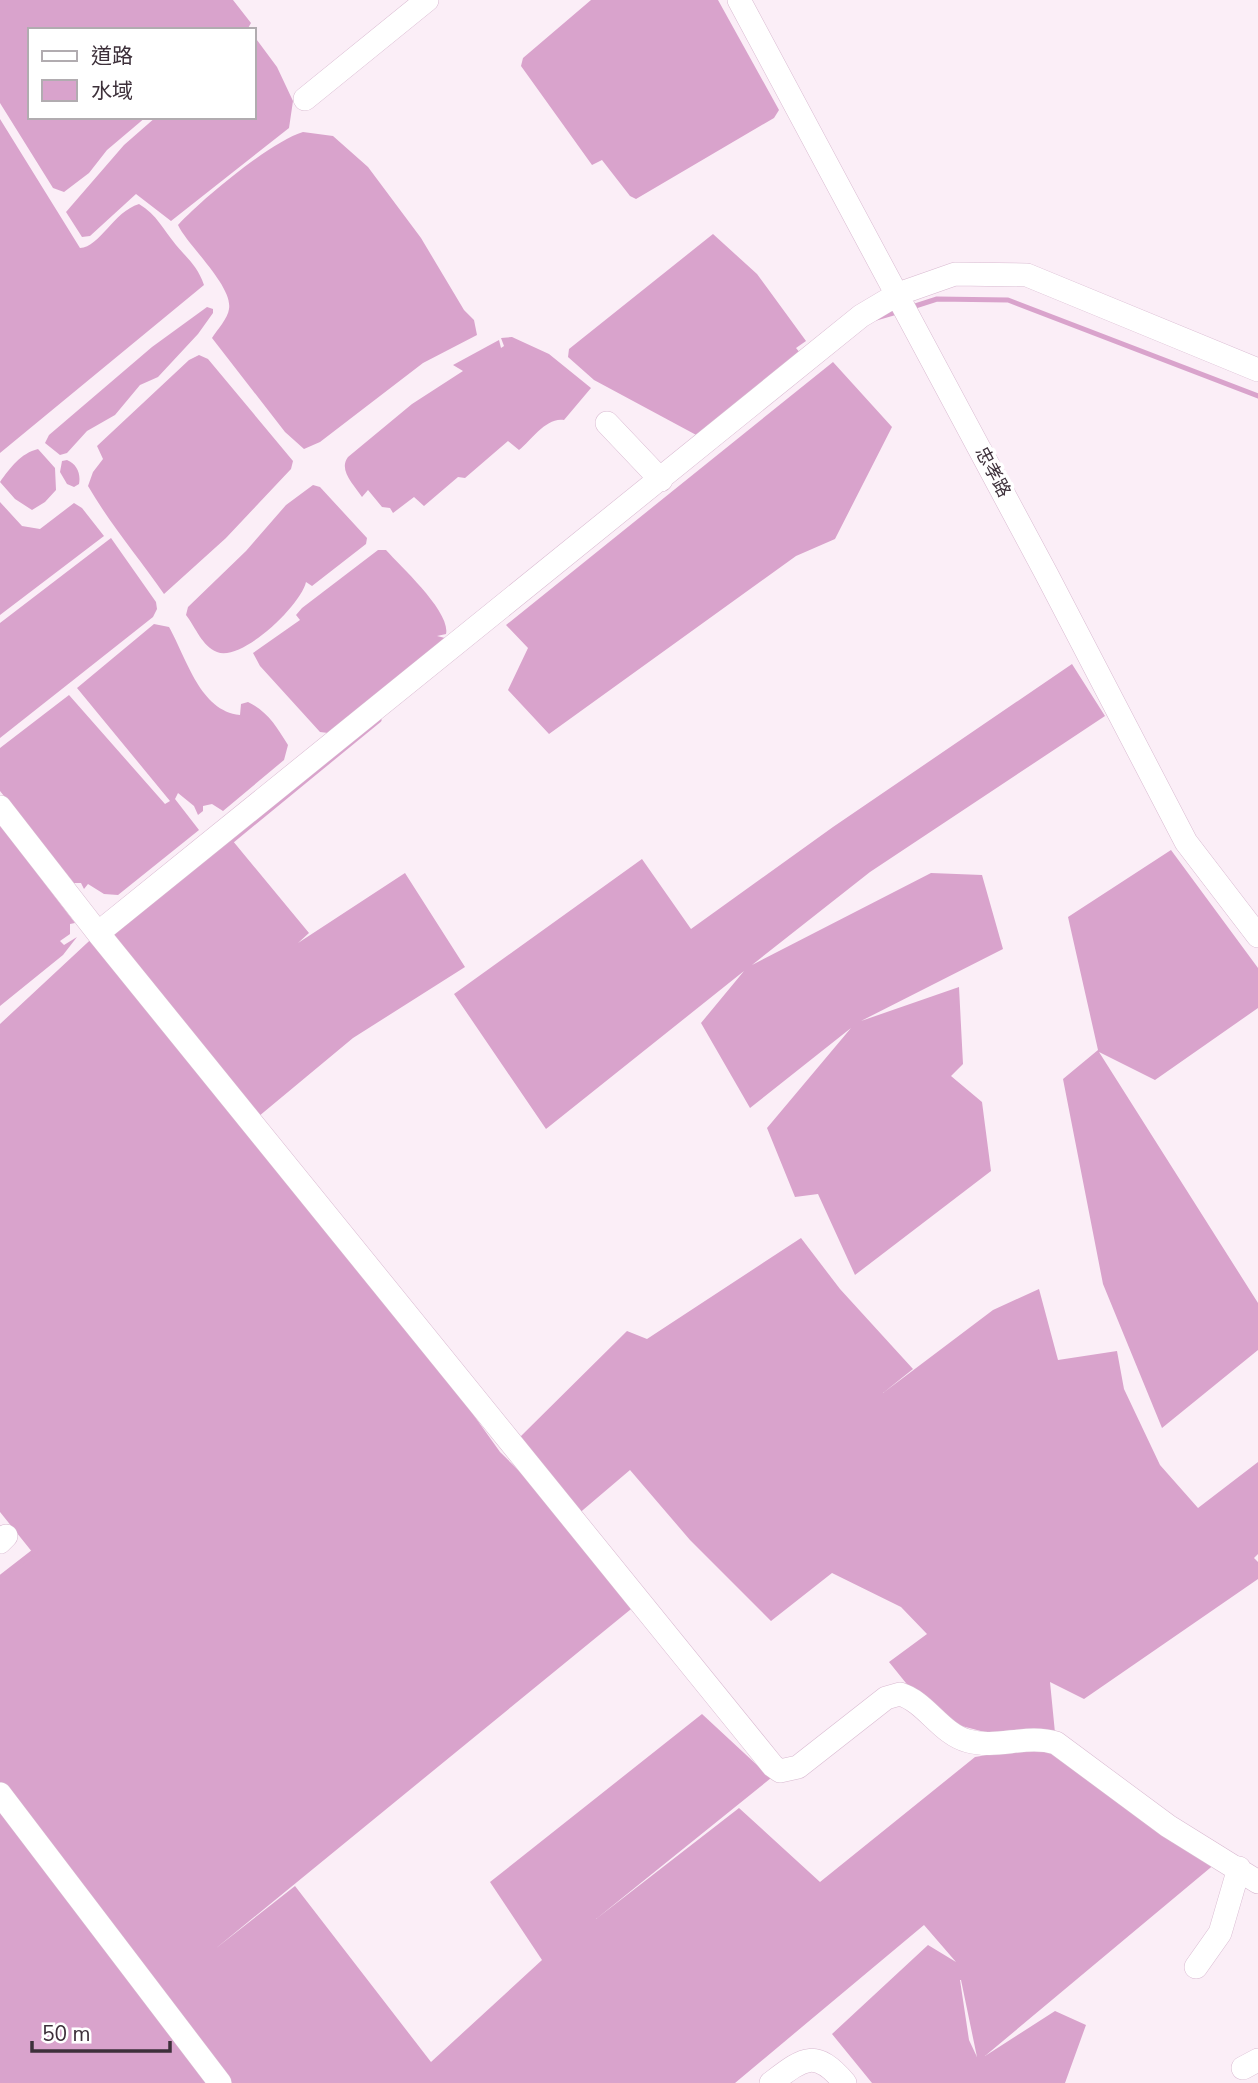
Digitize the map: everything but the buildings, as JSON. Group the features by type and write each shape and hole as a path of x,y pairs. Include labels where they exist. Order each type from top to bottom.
{"street":[{"path":"305,99 426,0"},
{"name":"忠孝路","path":"739,0 898,294 1186,842 1258,936"},
{"path":"98,933 861,316 898,294 955,274 1027,275 1258,370"},
{"path":"607,423 661,480"},
{"path":"0,807 98,933 773,1766 780,1771 798,1767 886,1698 900,1694 951,1733 968,1741 1043,1739 1056,1743 1168,1826 1258,1882"},
{"path":"0,1794 220,2083"},
{"path":"1196,1967 1220,1933 1239,1868"},
{"path":"771,2083 797,2063 816,2061 828,2063 845,2083"}],"water":[{"path":"0,0 233,0 251,23 248,28 28,28 28,119 144,119 107,150 89,173 64,192 53,188 0,103"},
{"path":"591,0 718,0 779,110 774,118 636,199 630,196 602,160 592,165 521,66 523,58"},
{"path":"256,39 277,67 293,101 289,128 171,221 136,194 90,236 82,237 66,212 124,145 154,119 256,119"},
{"path":"0,119 80,248 94,242 122,214 139,204 155,218 192,264 204,285 0,453"},
{"path":"303,132 333,136 368,167 421,238 464,310 474,320 477,335 423,363 320,442 304,449 285,432 212,338 227,316 228,300 217,278 178,225 219,187 255,159"},
{"path":"713,234 757,274 806,341 796,348 801,354 700,437 594,380 568,357 569,349"},
{"path":"207,307 213,309 213,313 198,334 158,377 140,385 115,415 87,431 67,453 60,455 45,443 49,435 152,347"},
{"path":"512,337 549,354 591,388 564,420 557,420 545,426 519,450 508,441 465,478 458,477 424,506 414,497 393,513 390,508 382,507 368,490 362,497 346,472 345,462 348,457 412,404 463,371 453,365 499,340 501,348 504,346 501,338"},
{"path":"199,355 208,359 293,461 291,469 226,538 164,594 88,486 93,472 103,459 97,446 189,360"},
{"path":"833,362 892,427 835,539 796,556 549,734 508,690 528,648 506,625"},
{"path":"38,449 55,468 56,490 45,502 32,510 15,499 0,482 21,458"},
{"path":"67,460 79,473 79,484 74,487 67,484 60,472 62,461"},
{"path":"313,485 320,487 367,538 366,544 312,586 306,582 294,604 255,640 241,649 228,653 217,652 203,641 186,615 188,607 246,551 286,505"},
{"path":"0,502 22,526 40,529 74,503 82,508 104,536 0,615"},
{"path":"111,538 156,602 157,609 153,617 0,738 0,623"},
{"path":"378,550 386,550 433,602 445,625 446,634 437,636 445,638 328,733 320,732 260,666 253,653 300,620 296,615 302,608"},
{"path":"154,624 169,627 196,682 215,704 240,715 241,704 248,702 266,715 288,745 284,760 223,811 212,804 203,806 203,811 198,815 194,806 178,793 175,799 199,830 118,895 104,894 88,884 84,889 81,883 74,883 0,791 0,748 69,695 165,804 170,801 77,688"},
{"path":"1072,664 1105,716 870,872 752,965 931,873 982,875 1003,949 861,1021 959,987 963,1064 951,1076 982,1102 991,1171 855,1275 818,1194 795,1197 767,1128 851,1028 750,1108 701,1023 744,971 546,1129 454,994 642,859 691,929 833,827"},
{"path":"0,825 75,923 70,924 70,934 60,941 64,945 77,937 63,955 0,1006"},
{"path":"223,829 309,933 298,943 405,873 465,967 353,1038 252,1122 378,1281 500,1452 567,1518 519,1438 627,1331 647,1339 801,1238 840,1289 913,1369 883,1393 993,1310 1039,1289 1058,1360 1117,1351 1124,1389 1160,1465 1198,1508 1258,1462 1258,1554 1254,1558 1258,1562 1258,1579 1084,1699 1050,1682 1056,1743 1222,1858 985,2056 1055,2011 1086,2025 1065,2083 872,2083 832,2034 928,1945 956,1962 924,1925 735,2083 0,2083 0,1579 33,1553 0,1512 0,1024 101,930","holes":["630,1470 690,1540 771,1621 832,1573 901,1607 927,1634 889,1662 935,1719 1015,1740 1052,1744 975,1757 820,1882 739,1808 596,1919 771,1778 702,1714 490,1882 542,1960 431,2062 295,1886 215,1949 636,1605 570,1521","961,1980 977,2057 969,2040"]},
{"path":"1171,850 1258,968 1258,1008 1155,1080 1099,1052 1258,1303 1258,1350 1162,1428 1103,1284 1063,1079 1098,1050 1068,917"}],"waterway":[{"path":"909,308 937,299 1008,300 1258,396"},
{"path":"876,318 900,311"},
{"path":"229,843 379,720"},
{"path":"0,1578 36,1550"}]}
